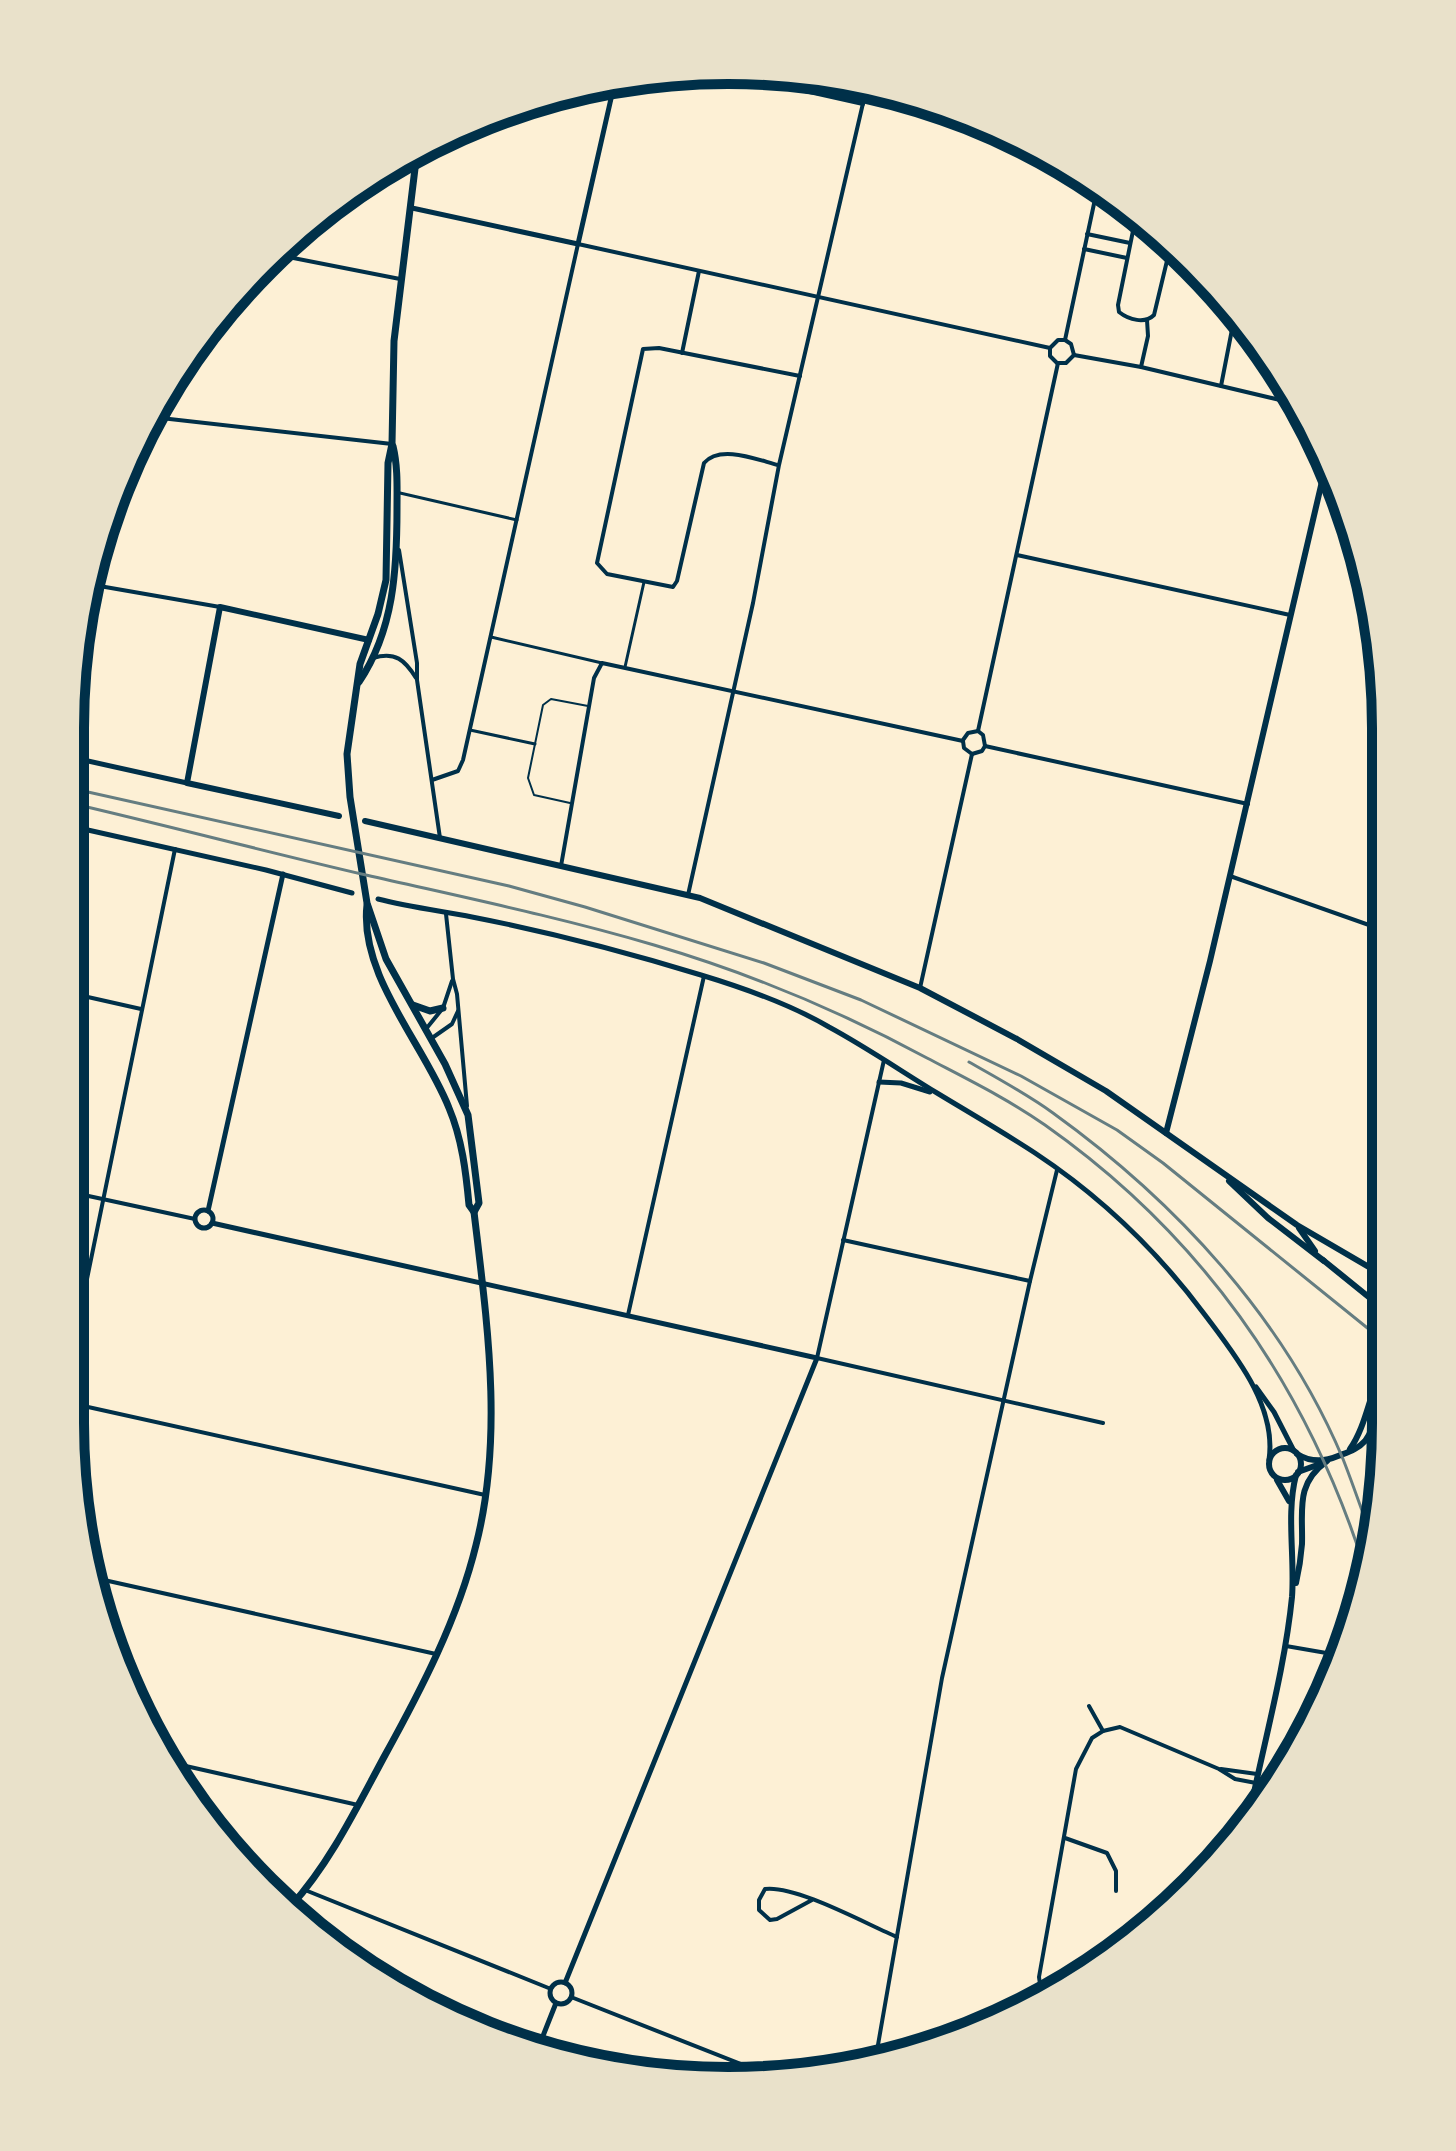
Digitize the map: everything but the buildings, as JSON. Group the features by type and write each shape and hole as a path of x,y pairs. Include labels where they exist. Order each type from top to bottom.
{"main road":[{"path":"416,165 394,341 386,580 378,614 360,664 348,734 350,797 367,903 386,959 431,1039 468,1115 479,1203 474,1212"},
{"path":"359,683 373,658 394,589 397,493 396,459 392,444"},
{"path":"1166,1133 1248,804 1322,481"},
{"path":"339,816 187,783 220,607 369,640"},
{"path":"365,821 688,895 733,910 920,988 1106,1091 1297,1225 1372,1269"},
{"path":"296,1900 358,1805 415,1700 436,1654 470,1567 485,1495 492,1407 474,1212 469,1205 462,1151 451,1113 380,976 365,922 367,903"},
{"path":"411,1004 426,1010 443,1008"},
{"path":"412,1038 425,1029"},
{"path":"417,1047 431,1039"},
{"path":"1217,1169 1253,1205 1372,1300"},
{"path":"1297,1225 1324,1261"},
{"path":"1345,1454 1355,1441 1372,1397"},
{"path":"1365,1414 1372,1402"},
{"path":"1274,1476 1284,1480 1345,1454 1365,1441 1372,1422"},
{"path":"1291,1509 1283,1487 1270,1471 1269,1460 1281,1449 1315,1465"},
{"path":"1290,1606 1294,1555 1291,1509 1301,1463 1295,1453"},
{"path":"1255,1793 1302,1547 1303,1495 1315,1465"}],"street":[{"path":"788,87 863,104"},
{"path":"432,780 458,771 463,760 612,95"},
{"path":"688,895 734,691 779,465 864,98"},
{"path":"1065,340 1095,199"},
{"path":"412,208 1050,348"},
{"path":"1133,228 1119,312 1135,319 1147,320 1154,315 1168,258"},
{"path":"1087,234 1130,243"},
{"path":"1084,249 1127,258"},
{"path":"289,257 403,279"},
{"path":"682,353 699,271"},
{"path":"1141,367 1148,336 1147,320"},
{"path":"1221,386 1232,328"},
{"path":"1065,340 1071,344 1074,355 1069,362 1058,363 1052,359 1050,348 1054,342 1065,340"},
{"path":"779,465 732,454 713,455 704,463 676,584 668,587 607,574 597,563 643,349 659,348 800,376"},
{"path":"1074,355 1141,367 1283,401"},
{"path":"978,731 1058,363"},
{"path":"163,418 392,444"},
{"path":"397,493 517,520"},
{"path":"397,535 440,838"},
{"path":"1017,555 1292,616"},
{"path":"625,667 644,582"},
{"path":"100,586 220,607"},
{"path":"491,637 963,741"},
{"path":"373,658 386,654 400,658 417,680"},
{"path":"561,866 594,678 602,663"},
{"path":"470,730 535,744"},
{"path":"978,731 985,739 985,746 979,753 972,754 964,748 963,741 968,733 978,731"},
{"path":"985,746 1248,804"},
{"path":"920,988 972,754"},
{"path":"84,760 187,783"},
{"path":"84,829 283,874 352,893"},
{"path":"84,1293 175,849"},
{"path":"208,1211 283,874"},
{"path":"1230,876 1372,926"},
{"path":"378,899 604,947 704,976 816,1020 884,1060 1025,1147 1147,1246 1190,1295 1274,1412 1295,1453"},
{"path":"446,914 468,1115"},
{"path":"628,1315 704,976"},
{"path":"425,1029 443,1008 453,979"},
{"path":"84,996 141,1009"},
{"path":"431,1039 452,1024 458,1009"},
{"path":"565,1983 817,1358 884,1060"},
{"path":"879,1082 901,1083 939,1094"},
{"path":"877,2049 942,1678 1057,1170"},
{"path":"84,1195 195,1219"},
{"path":"195,1219 200,1211 208,1211"},
{"path":"195,1219 198,1226 204,1229 212,1223 213,1217 208,1211"},
{"path":"212,1223 1103,1423"},
{"path":"843,1240 1030,1281"},
{"path":"1246,1373 1269,1432 1269,1460"},
{"path":"84,1406 485,1495"},
{"path":"104,1580 436,1654"},
{"path":"1284,1646 1329,1653"},
{"path":"1089,1706 1103,1731"},
{"path":"1040,1986 1039,1977 1076,1769 1092,1738 1103,1731 1120,1727 1219,1769 1235,1779 1256,1783"},
{"path":"183,1765 358,1805"},
{"path":"1219,1769 1257,1774"},
{"path":"1065,1838 1107,1853 1116,1871 1116,1891"},
{"path":"812,1900 777,1919 770,1920 759,1910 759,1900 765,1889 777,1887 812,1900 897,1937"},
{"path":"304,1889 551,1989"},
{"path":"557,1983 565,1983 571,1989 571,1997 564,2003 556,2003 551,1998 551,1989 557,1983"},
{"path":"571,1997 747,2067"},
{"path":"542,2039 556,2003"}],"lane":[{"path":"574,804 534,795 528,778 543,705 551,699 589,707"}],"railway":[{"path":"84,791 509,886 764,963 861,1000 1021,1076 1117,1130 1163,1163 1372,1332"},
{"path":"84,806 546,916 689,956 827,1009 1017,1107 1102,1169 1154,1216 1201,1267 1243,1321 1281,1379 1314,1440 1359,1553"},
{"path":"969,1062 1043,1106 1098,1147 1183,1224 1222,1266 1290,1358 1319,1407 1343,1459 1364,1518"}]}
